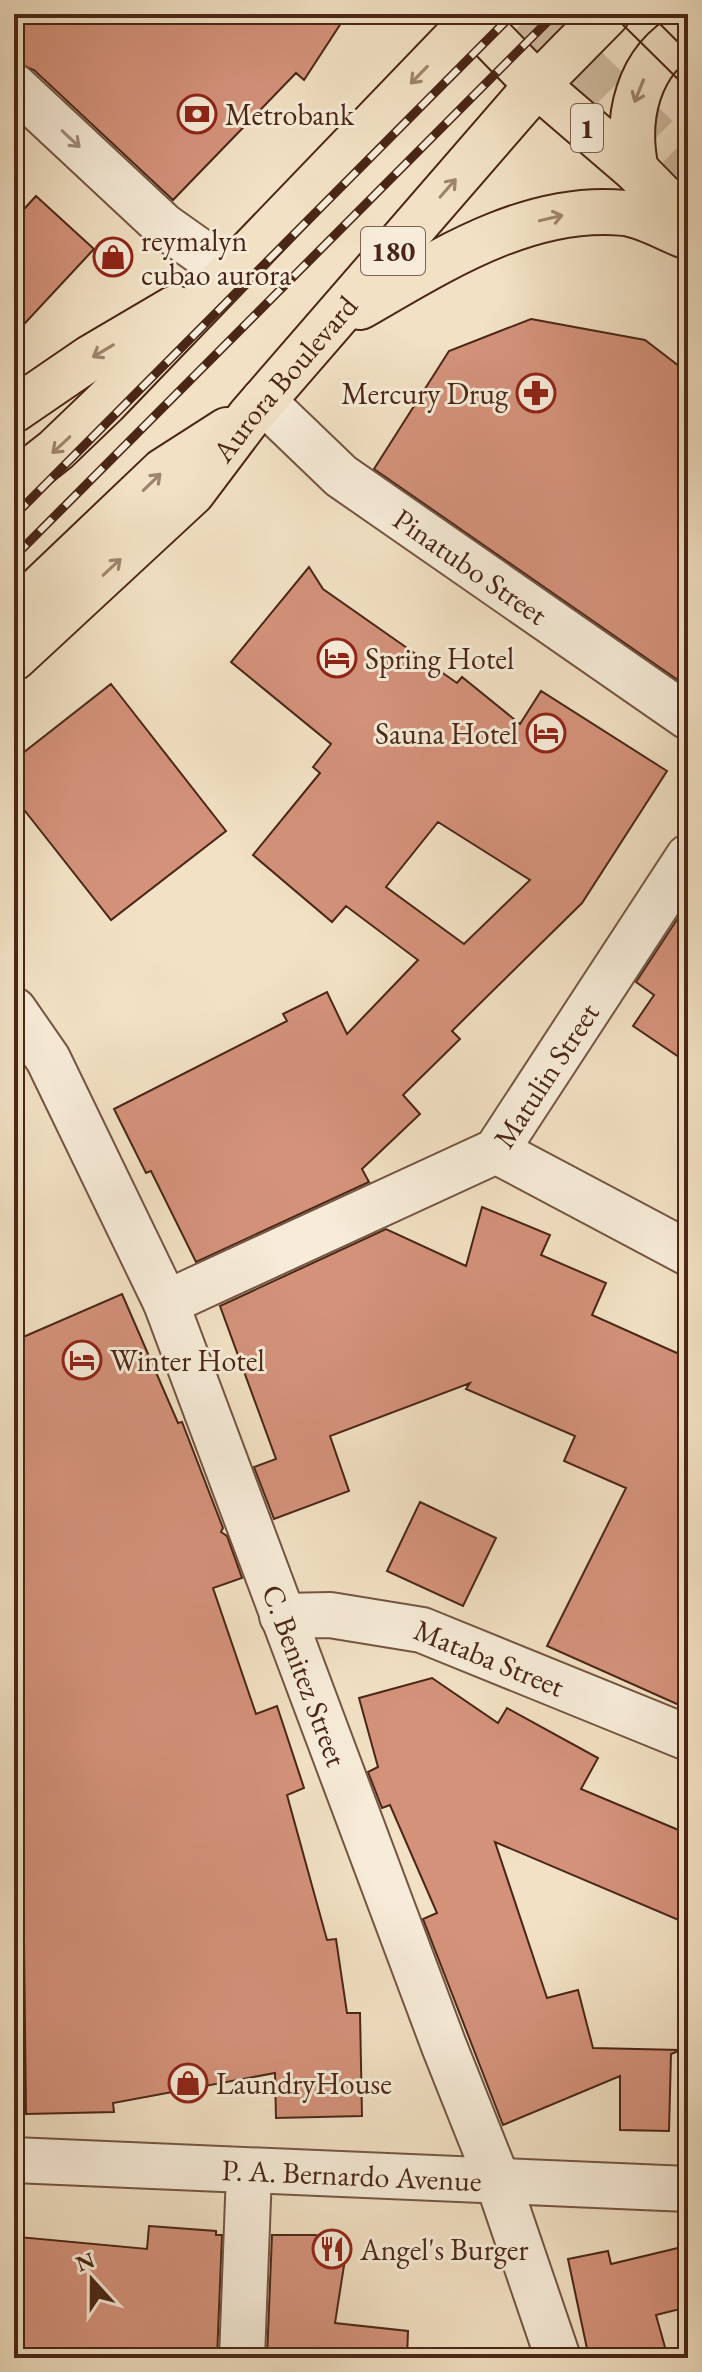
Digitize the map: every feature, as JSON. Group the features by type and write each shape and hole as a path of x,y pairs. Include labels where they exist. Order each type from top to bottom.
{"main road":[{"name":"Aurora Boulevard","path":"14,658 67,586 192,493 256,409 537,85 607,14"},
{"name":"1","path":"473,16 537,85 636,170 688,223"},
{"path":"14,483 56,450 105,403 473,16"},
{"path":"636,170 630,140 632,110 642,82 660,56 688,33"},
{"path":"330,324 441,260 520,225 580,211 629,213 688,237"},
{"path":"14,410 90,358 224,277"},
{"path":"14,613 67,586"}],"street":[{"path":"14,86 164,226 224,277"},
{"name":"Pinatubo Street","path":"256,409 341,476 688,717"},
{"name":"Matulin Street","path":"166,1303 496,1151 688,857"},
{"name":"C. Benitez Street","path":"14,1010 48,1059 166,1303 497,2179 558,2358"},
{"path":"496,1151 688,1253"},
{"name":"Mataba Street","path":"282,1616 330,1615 422,1630 688,1738"},
{"name":"P. A. Bernardo Avenue","path":"14,2160 249,2173 497,2179 688,2189"},
{"path":"242,2358 249,2173"}],"building":[{"path":"14,14 347,14 304,80 296,73 173,200 34,70 14,62"},
{"path":"36,196 94,249 14,335 14,220"},
{"path":"531,319 645,340 688,373 688,687 374,469 449,351"},
{"path":"309,567 323,589 457,683 462,677 520,724 541,691 667,771 582,903 452,1031 460,1039 403,1095 420,1114 362,1169 369,1182 196,1262 151,1171 146,1173 114,1109 287,1021 283,1014 327,992 347,1034 418,960 346,906 332,922 253,855 320,773 313,767 331,744 231,662","holes":["438,822 530,880 464,944 386,887"]},
{"path":"111,684 226,831 111,920 14,797 14,760"},
{"path":"688,903 688,1063 633,1026 654,995 636,982"},
{"path":"482,1207 550,1235 541,1255 606,1283 592,1315 688,1358 688,1709 547,1646 626,1488 564,1461 575,1436 466,1389 470,1383 330,1436 349,1491 274,1519 254,1467 276,1459 220,1306 386,1229 466,1266"},
{"path":"122,1294 178,1423 182,1422 223,1528 221,1532 227,1536 242,1578 213,1588 256,1714 277,1706 304,1788 287,1795 327,1940 336,1939 347,2013 360,2013 362,2116 276,2118 275,2073 113,2103 114,2112 26,2114 22,1772 14,1774 14,1341"},
{"path":"420,1502 496,1538 463,1606 387,1571"},
{"path":"432,1678 498,1723 507,1708 598,1758 581,1789 688,1834 688,1924 495,1842 547,1998 578,1990 593,2048 681,2050 671,2054 669,2131 620,2130 620,2076 503,2125 423,1919 437,1913 390,1805 382,1808 368,1772 378,1767 359,1698"},
{"path":"149,2226 216,2231 216,2235 222,2235 217,2358 39,2358 40,2350 14,2347 14,2276 19,2237 147,2249"},
{"path":"272,2235 315,2235 348,2240 335,2323 408,2331 407,2358 267,2358"},
{"path":"682,2247 688,2271 688,2307 656,2315 668,2358 589,2358 568,2259 608,2251 611,2264"}],"tunnel":[{"path":"531,14 688,167"}],"tram line":[{"path":"612,14 688,89"},
{"path":"650,14 688,52"}],"railway":[{"path":"14,516 513,14"},
{"path":"14,557 555,14"}],"place":[{"name":"Metrobank","path":"197,114"},
{"name":"reymalyn cubao aurora","path":"113,257"},
{"name":"Mercury Drug","path":"536,393"},
{"name":"Spring Hotel","path":"337,658"},
{"name":"Sauna Hotel","path":"546,733"},
{"name":"Winter Hotel","path":"82,1360"},
{"name":"LaundryHouse","path":"188,2083"},
{"name":"Angel's Burger","path":"332,2249"}]}
